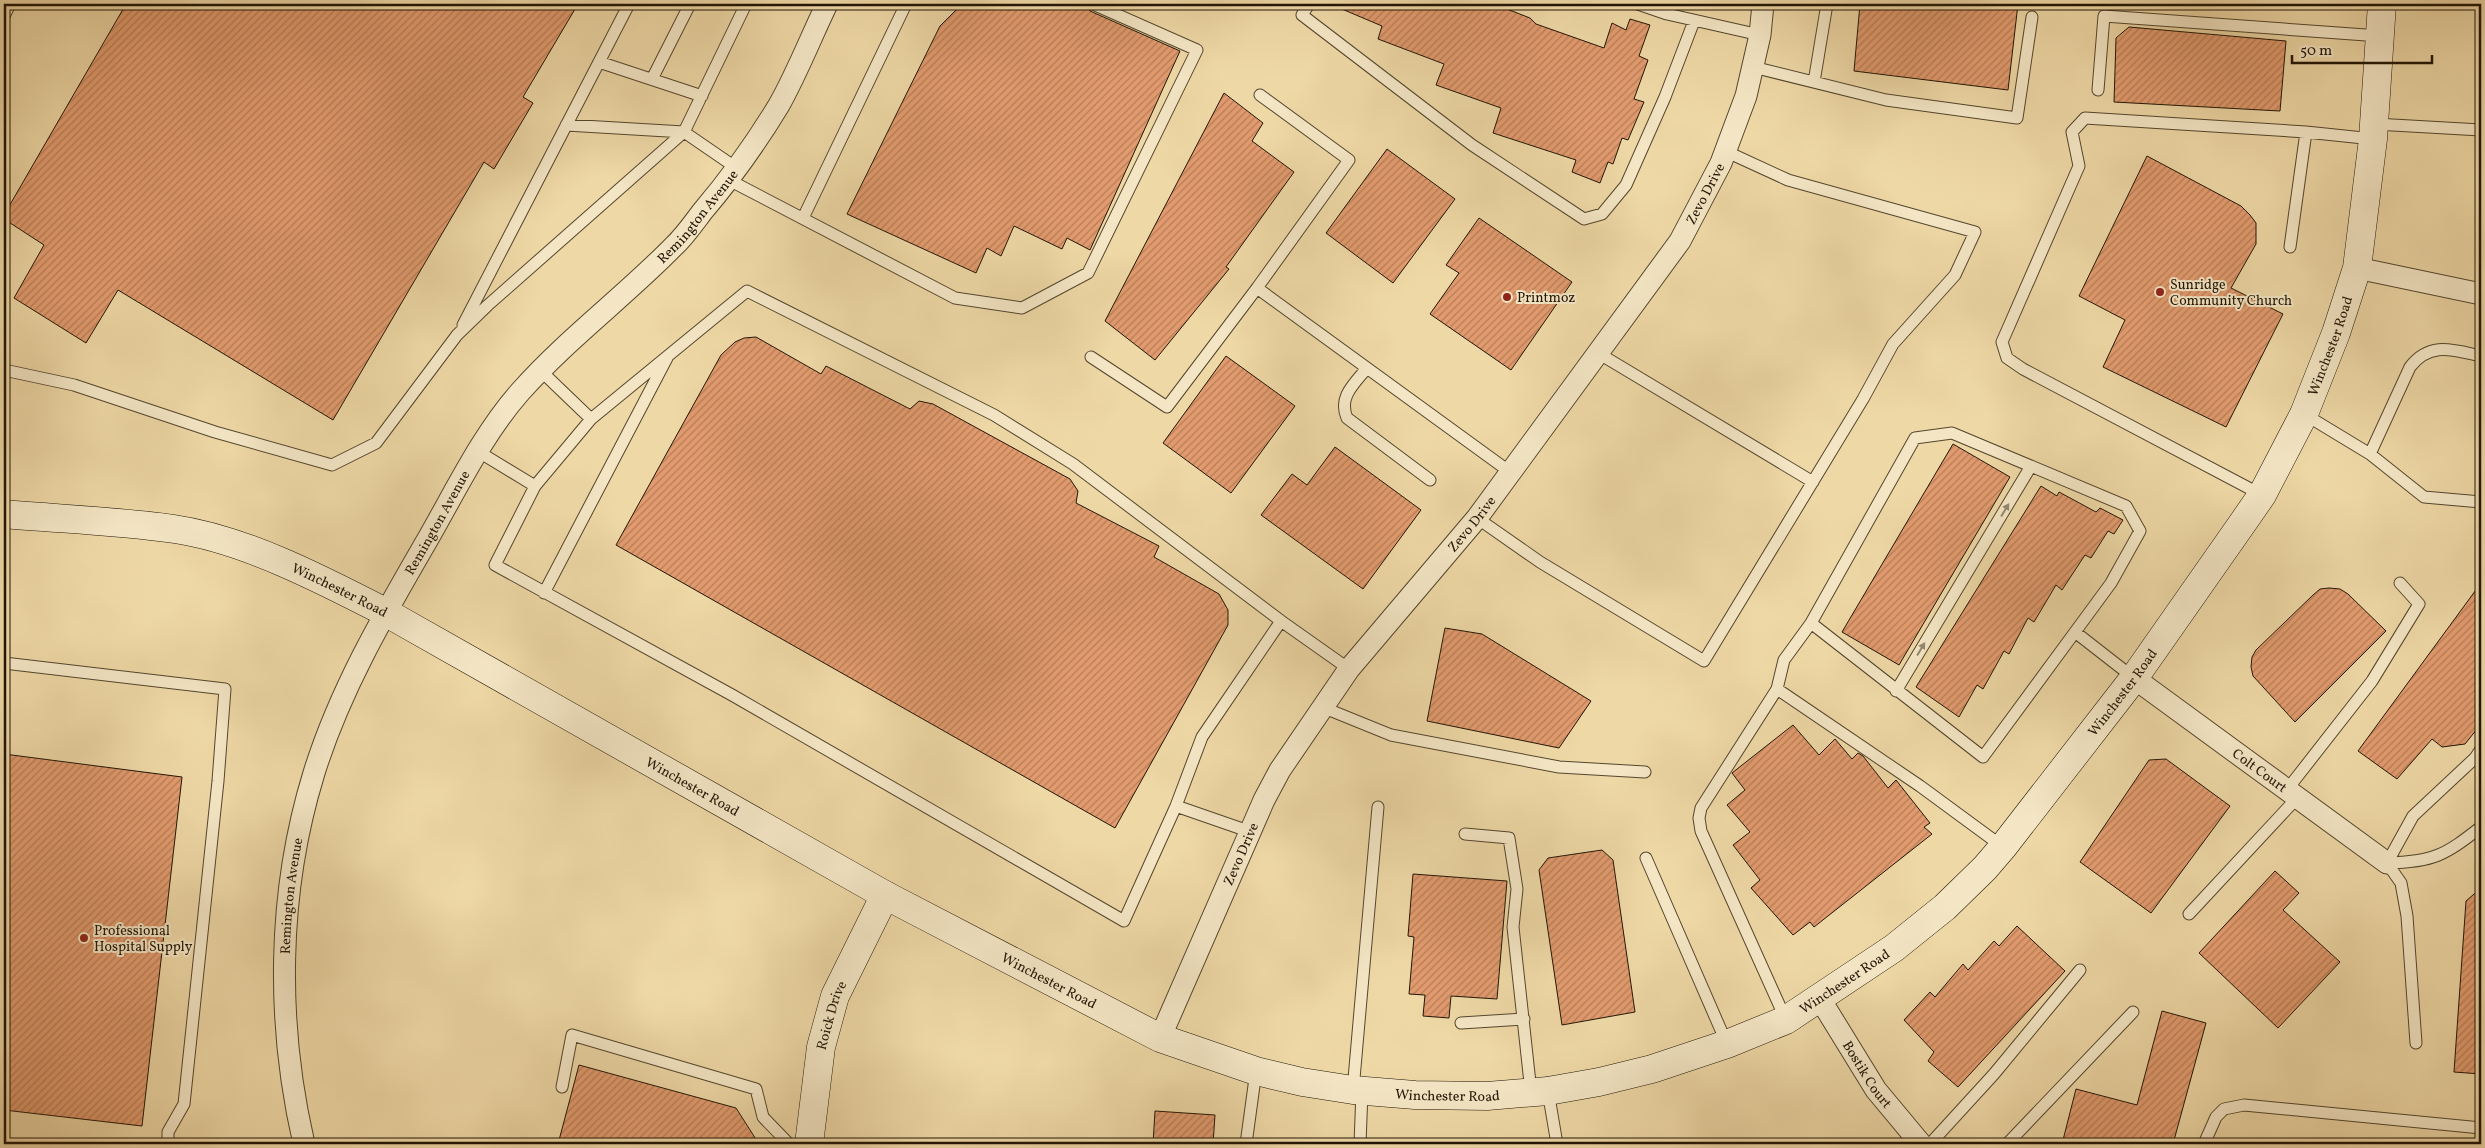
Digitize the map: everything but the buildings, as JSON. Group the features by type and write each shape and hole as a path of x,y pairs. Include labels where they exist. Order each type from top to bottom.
{"street":[{"name":"Remington Avenue","path":"304,1144 295,1104 286,1030 285,926 296,844 314,774 331,726 361,658 385,612 507,408 540,370 588,323 674,246 734,174 780,103 827,4"},
{"name":"Zevo Drive","path":"1160,1038 1264,800 1280,770 1349,669 1477,518 1680,241 1725,151 1746,96 1760,35 1763,4"},
{"name":"Winchester Road","path":"4,514 175,529 237,546 313,576 385,612 885,895 1160,1038 1256,1071 1302,1082 1357,1091 1415,1096 1487,1096 1540,1092 1599,1082 1652,1070 1727,1044 1786,1020 1894,948 1945,907 1985,868 2134,678 2262,494 2304,414 2336,333 2356,268 2374,131 2382,4"},
{"path":"2356,268 2481,294"},
{"name":"Colt Court","path":"2134,678 2387,863"},
{"name":"Roick Drive","path":"809,1144 821,1047 835,996 885,895"},
{"name":"Bostik Court","path":"1820,999 1876,1090 1921,1144"}],"lane":[{"path":"4,16 10,4"},
{"path":"457,335 629,4"},
{"path":"652,79 690,4"},
{"path":"4,370 74,384 215,432 332,465 376,443 457,335 488,305 684,132 746,4"},
{"path":"803,218 906,4"},
{"path":"566,125 684,132 734,174 803,218 955,298 1022,308 1088,273 1197,50 1093,4"},
{"path":"1309,4 1302,15 1309,21 1472,145 1584,219 1602,214 1626,184 1665,97 1694,21"},
{"path":"1638,4 1694,21 1760,35"},
{"path":"1814,82 1827,4"},
{"path":"2098,90 2104,16 2380,36"},
{"path":"1752,67 1886,100 2017,118 2032,17"},
{"path":"599,62 702,96"},
{"path":"1092,356 1167,407 1257,288 1349,160 1260,94"},
{"path":"2262,494 2023,369 2007,358 2002,342 2079,166 2072,132 2085,118 2306,132 2481,130"},
{"path":"2290,248 2306,132"},
{"path":"1477,518 1540,562 1704,661 1813,482 1893,344 1954,275 1975,232 1788,180 1725,151"},
{"path":"1257,288 1510,472"},
{"path":"1281,621 1202,737 1176,806 1124,921 732,695 495,565 535,486 591,419 669,353 747,291 994,415 1073,464 1281,621 1349,669"},
{"path":"2370,454 2410,367 2419,356 2428,351 2445,349 2481,356"},
{"path":"544,593 669,353"},
{"path":"1598,353 1813,482"},
{"path":"1367,368 1344,398 1342,408 1347,418 1430,480"},
{"path":"540,370 591,419"},
{"path":"2304,414 2370,454 2424,497 2481,502"},
{"path":"1786,1020 1701,831 1699,818 1701,808 1777,689 1784,660 1811,623 1915,438 1952,433 2126,506 2140,531 2111,583 1983,757 1811,623"},
{"path":"479,452 535,486"},
{"path":"1896,691 2031,466"},
{"path":"2189,914 2292,795 2372,681 2419,604 2400,583"},
{"path":"2075,632 2134,678"},
{"path":"4,663 225,689 218,781 184,1104 168,1132 168,1144"},
{"path":"1777,689 1920,786 2003,847"},
{"path":"1322,707 1392,735 1559,767 1645,772"},
{"path":"2387,863 2413,816 2475,758 2481,749"},
{"path":"1176,806 1251,832"},
{"path":"1360,1144 1357,1091 1378,806"},
{"path":"2387,863 2418,862 2437,857 2453,849 2481,827"},
{"path":"1465,834 1508,838 1517,890 1513,926 1524,1019 1540,1092 1556,1144"},
{"path":"1646,858 1727,1044"},
{"path":"2387,863 2401,883 2407,916 2416,1043"},
{"path":"1930,1144 1994,1074 2080,970"},
{"path":"2007,1144 2133,1012"},
{"path":"1461,1023 1524,1019"},
{"path":"562,1087 572,1035 756,1089 762,1117 790,1144"},
{"path":"1246,1144 1256,1071"},
{"path":"2204,1144 2216,1117 2224,1109 2244,1104 2481,1128"}],"place":[{"name":"Sunridge Community Church","path":"2160,292"},
{"name":"Printmoz","path":"1507,297"},
{"name":"Professional Hospital Supply","path":"84,938"}]}
